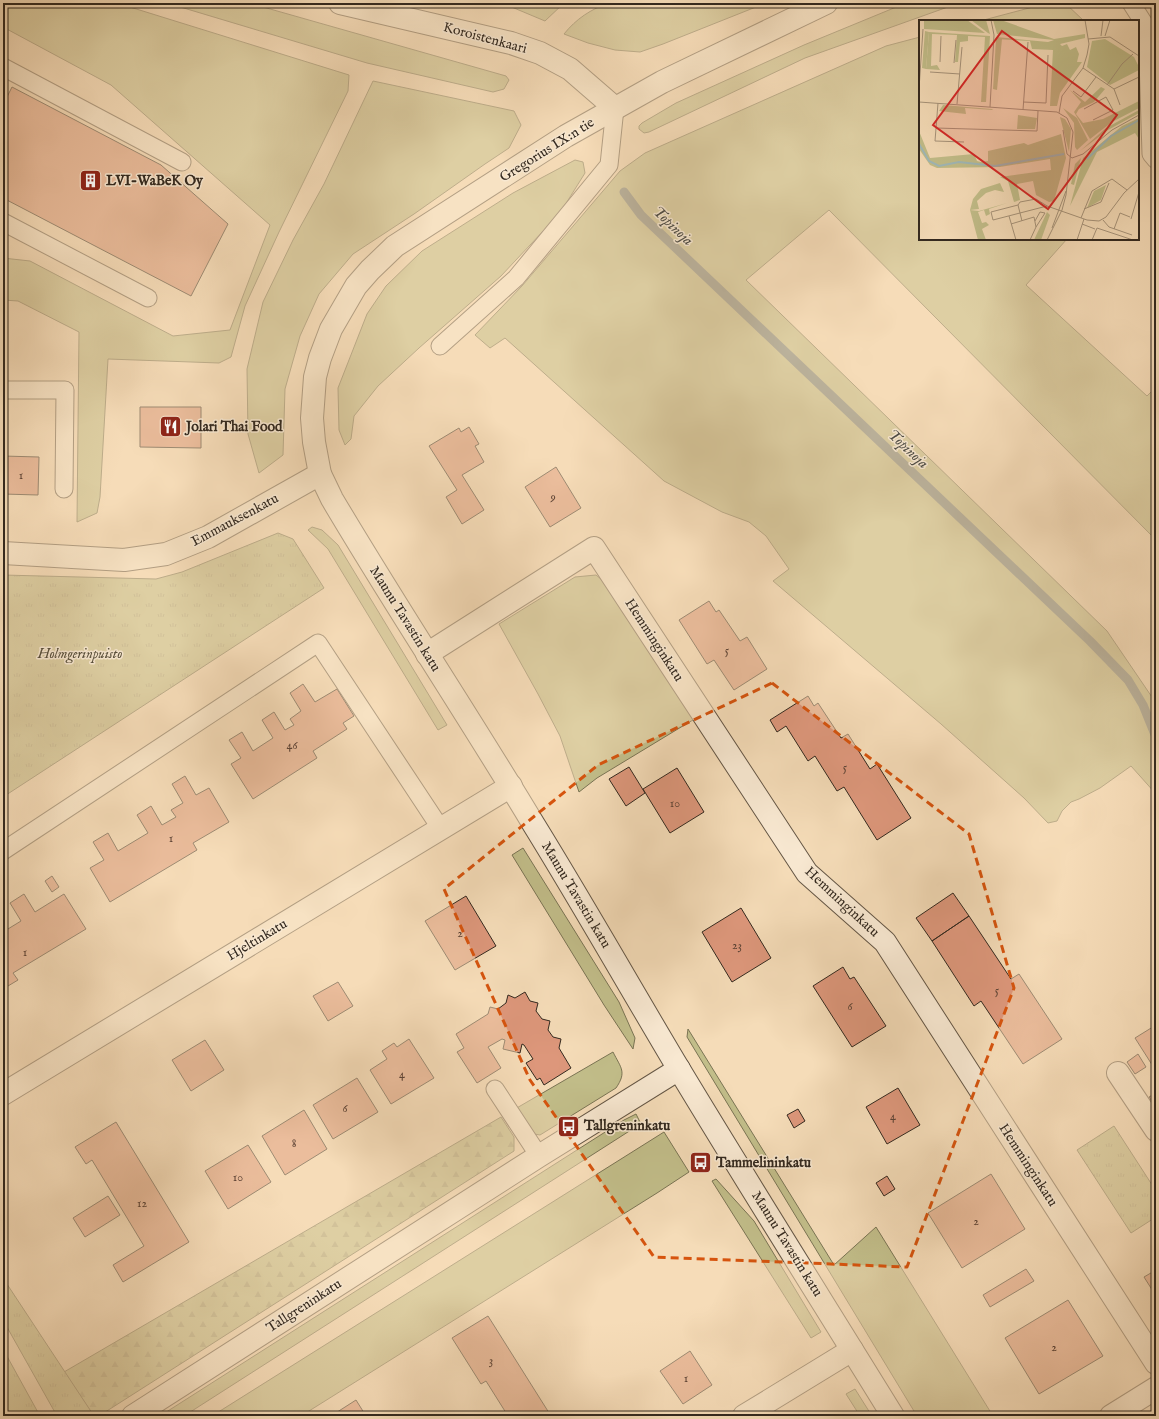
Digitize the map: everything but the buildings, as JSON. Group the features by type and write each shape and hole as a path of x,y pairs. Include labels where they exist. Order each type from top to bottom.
{"street":[{"name":"Koroistenkaari","path":"340,3 511,43 540,53 570,69 615,108"},
{"name":"Gregorius IX:n tie","path":"320,358 331,329 356,286 395,246 566,136 615,108 662,82 826,3"},
{"name":"Maunu Tavastin katu","path":"320,358 315,377 312,418 314,442 320,474 332,499 427,654 511,786 581,901 679,1069 893,1416"},
{"name":"Emmauksenkatu","path":"3,553 124,560 166,554 208,537 320,474"},
{"name":"Hemminginkatu","path":"427,654 594,548 807,873 885,942 1156,1363"},
{"name":"Hjeltinkatu","path":"3,1094 511,786"},
{"name":"Tallgreninkatu","path":"133,1416 539,1156 679,1069"},
{"path":"1118,1073 1156,1130"},
{"path":"744,1416 852,1350"},
{"path":"1111,1416 1156,1388"}],"lane":[{"path":"1131,3 1152,31 1154,157"},
{"path":"3,67 182,162"},
{"path":"440,346 516,278 609,165 615,108"},
{"path":"3,222 148,298"},
{"path":"3,390 65,390 64,489"},
{"path":"3,851 318,643 441,829"},
{"path":"495,1089 539,1156"}],"highlighted area":[{"path":"772,683 969,834 1014,988 907,1267 654,1257 530,1080 444,889 598,765"}],"green space":[{"path":"3,3 117,3 349,75 348,91 279,232 245,306 231,357 219,363 108,359 100,497 97,513 77,522 79,332 18,301 3,300 3,258 30,261 173,336 230,330 270,225 111,85 3,27"},
{"path":"167,3 249,3 506,76 509,80 504,89 493,92 367,63"},
{"path":"502,3 564,3 545,21"},
{"path":"609,3 766,3 640,52 615,50 588,43 564,34 584,15"},
{"path":"906,3 959,3 805,58 649,132 644,133 639,129 639,126 642,123 676,103 804,45"},
{"path":"1048,3 1065,3 1083,20 984,20"},
{"path":"919,37 919,240 1066,240 1026,285 1147,396 1156,387 1156,540 829,210 746,280 1107,631 1156,703 1156,794 1131,766 1100,788 1071,802 1062,811 1057,821 1048,823 1024,798 941,724 773,581 789,569 766,536 749,522 722,512 664,481 505,338 490,348 475,335 522,286 620,171 645,153 886,46"},
{"path":"373,81 514,111 521,125 509,148 353,254 319,294 300,336 285,389 283,455 259,473 248,434 247,369 263,302 293,240 324,184"},
{"path":"575,160 583,162 585,173 560,213 501,276 378,386 354,416 351,439 345,445 339,430 338,388 367,314 386,286 422,251 513,193"},
{"path":"312,527 322,530 338,545 447,725 438,730 328,549 308,530"},
{"name":"Holmgerinpuisto","path":"278,533 293,539 324,588 3,797 3,575 156,579 182,572"},
{"path":"596,575 607,584 696,718 597,778 579,792 560,736 499,624 575,577"},
{"path":"523,848 619,1002 635,1038 633,1049 604,1005 512,855"},
{"path":"688,1029 834,1265 876,1227 993,1416 917,1416 687,1037"},
{"path":"613,1052 622,1070 621,1078 616,1088 540,1135 534,1134 515,1109"},
{"path":"636,1114 640,1122 631,1130 184,1416 160,1416 624,1120"},
{"path":"501,1117 514,1137 514,1151 99,1416 94,1416 64,1372"},
{"path":"1114,1126 1156,1191 1156,1217 1131,1233 1077,1150"},
{"path":"664,1132 689,1172 657,1193 301,1416 212,1416"},
{"path":"716,1179 754,1221 821,1332 811,1338 712,1181"},
{"path":"3,1278 94,1416 57,1416 3,1320"},
{"path":"3,1349 40,1416 3,1416"},
{"path":"855,1389 872,1416 860,1416 846,1394"}],"waterway":[{"name":"Topinoja","path":"624,192 641,215 1090,641 1128,680 1143,705 1156,737"}],"place":[{"name":"LVI-WaBeK Oy","path":"91,181"},
{"name":"Jolari Thai Food","path":"170,427"},
{"name":"Tallgreninkatu","path":"569,1126"},
{"name":"Tammelininkatu","path":"701,1163"}]}
